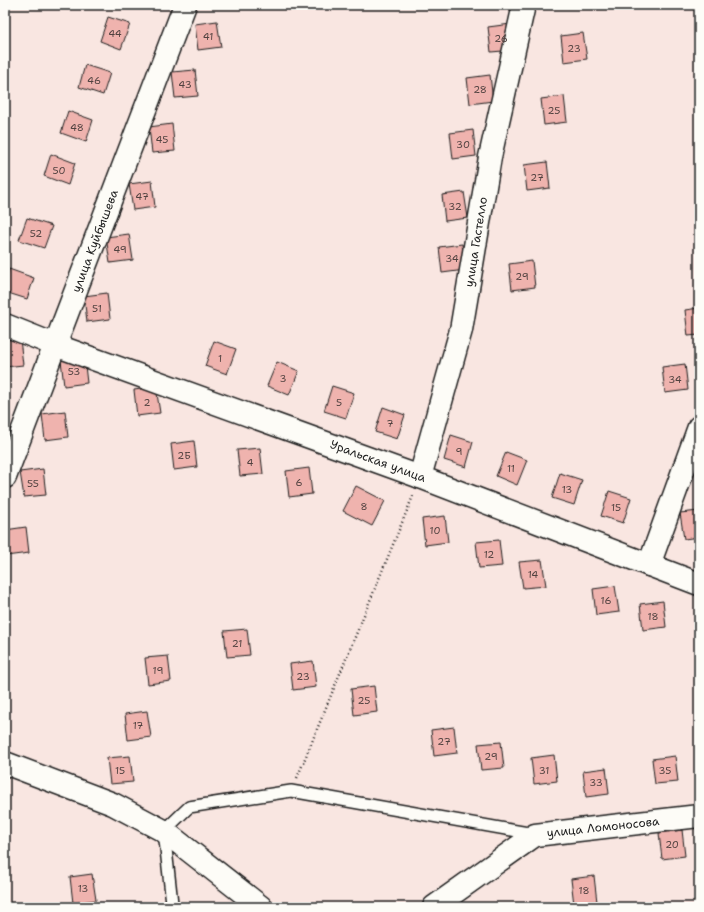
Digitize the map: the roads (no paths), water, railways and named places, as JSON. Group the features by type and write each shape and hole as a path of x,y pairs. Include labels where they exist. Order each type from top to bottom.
{"street":[{"name":"улица Куйбышева","path":"5,477 185,5"},
{"name":"улица Гастелло","path":"420,477 461,330 490,157 524,5"},
{"name":"Уральская улица","path":"5,325 55,345 420,477 699,584"},
{"path":"649,565 699,427"},
{"path":"5,762 113,804 164,831 261,907"},
{"name":"улица Ломоносова","path":"434,907 535,835 699,816"}],"lane":[{"path":"171,907 172,902 164,831 189,807 291,791 535,835"}]}
